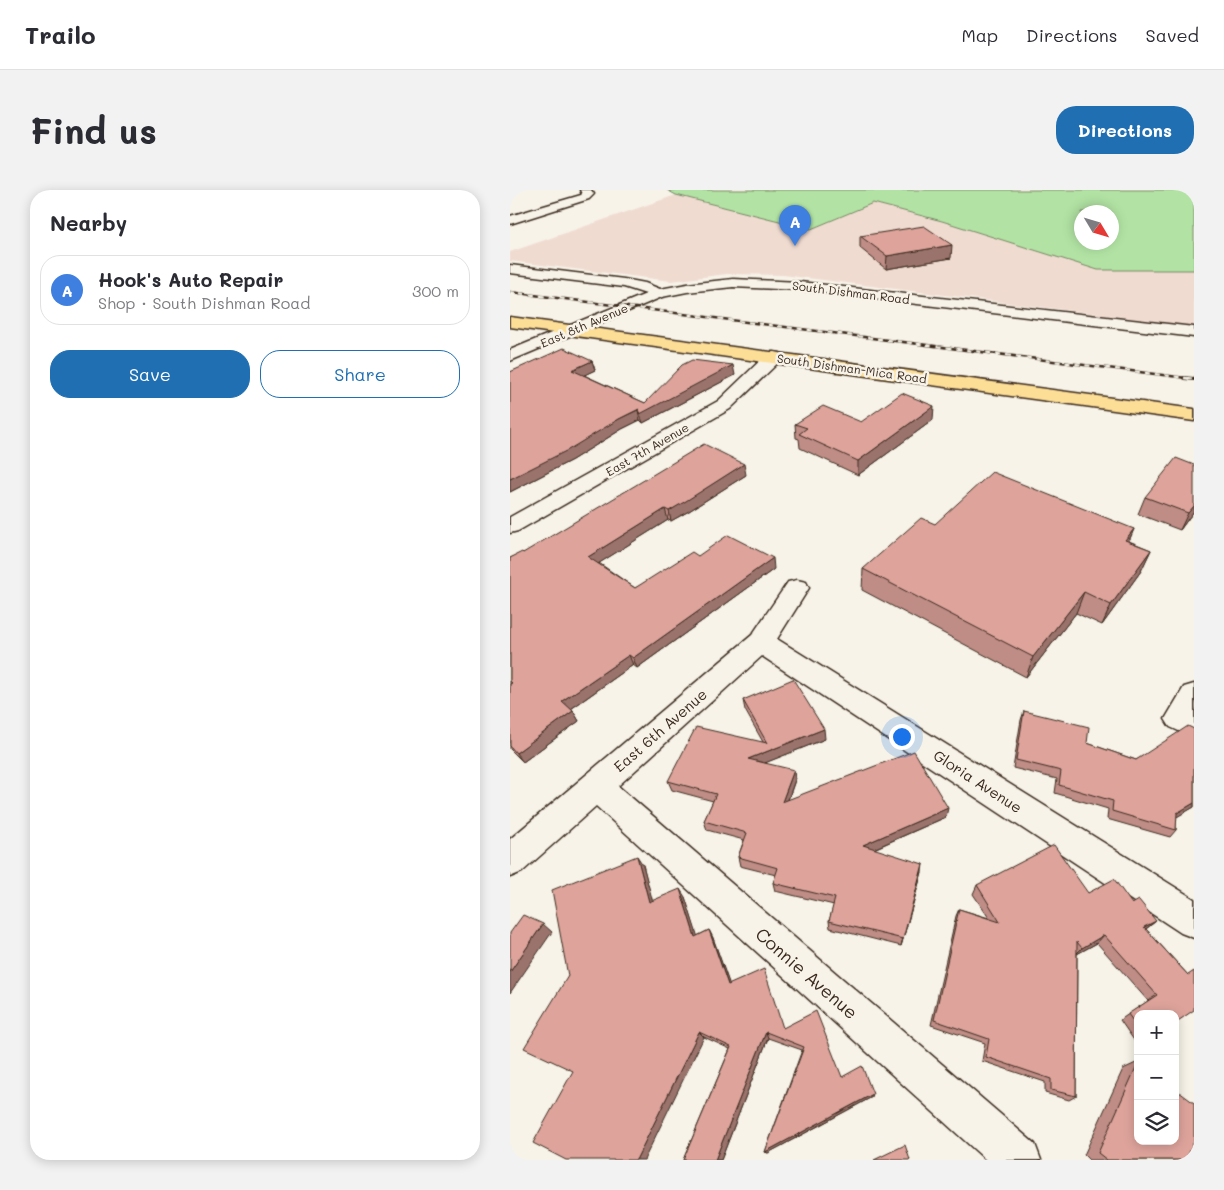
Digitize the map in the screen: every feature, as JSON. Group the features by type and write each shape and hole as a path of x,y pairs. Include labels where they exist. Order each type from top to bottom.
{"main road":[{"name":"South Dishman-Mica Road","path":"510,322 1194,415"}],"street":[{"path":"510,220 586,197 589,194 585,190"},
{"path":"510,269 624,283 640,286 658,294"},
{"name":"South Dishman Road","path":"658,294 708,285 773,284 1194,332"},
{"name":"East 8th Avenue","path":"510,356 658,294"},
{"name":"East 7th Avenue","path":"510,526 724,405 774,357"},
{"name":"East 6th Avenue","path":"510,861 761,642 797,588"},
{"name":"Gloria Avenue","path":"761,642 1194,920"},
{"name":"Connie Avenue","path":"596,786 1019,1160"}],"shaded area":[{"path":"676,195 811,229 873,203 942,221 1098,270 1194,270 1194,326 783,275 727,274 671,281 510,261 510,252"}],"green space":[{"path":"667,190 1194,190 1194,270 1098,270 942,221 873,203 811,229 676,195"}],"building":[{"path":"924,226 952,245 887,256 860,236"},
{"path":"564,348 592,361 572,370 645,403 682,365 692,360 733,365 640,414 639,409 619,419 568,450 510,479 510,372"},
{"path":"902,393 934,406 858,461 799,434 807,428 795,424 823,406 861,422"},
{"path":"704,444 744,464 686,501 669,511 665,509 588,557 635,588 692,552 698,556 728,535 773,558 633,658 629,655 562,701 573,711 516,753 510,746 510,684 512,683 510,681 510,558 523,553"},
{"path":"1176,458 1194,465 1194,506 1188,513 1145,497"},
{"path":"992,472 1134,529 1125,540 1151,550 1111,605 1084,592 1033,657 863,569 921,518 935,524"},
{"path":"793,679 824,729 748,759 794,770 782,802 914,751 948,808 863,845 923,864 903,939 829,921 835,898 773,883 778,868 738,857 747,833 704,821 716,794 668,781 696,727 767,743 743,700"},
{"path":"1024,711 1089,727 1087,743 1136,760 1188,726 1194,729 1194,803 1177,813 1176,830 1112,811 1113,801 1059,785 1061,771 1016,760"},
{"path":"1054,845 1088,893 1114,879 1132,904 1139,900 1156,921 1144,927 1188,975 1194,971 1194,1010 1179,1020 1179,1010 1134,1010 1157,995 1104,935 1082,948 1077,942 1076,1096 1051,1090 1051,1079 986,1057 989,1039 934,1020 959,909 1000,922 977,885"},
{"path":"637,856 649,902 680,889 695,937 709,930 728,985 764,969 783,1028 816,1011 842,1077 862,1066 873,1094 765,1152 804,1047 766,1032 715,1160 683,1160 731,1047 699,1032 636,1160 566,1160 533,1143 573,1071 524,1048 568,976 552,890"},
{"path":"523,915 543,924 510,972 510,933"},
{"path":"1134,1010 1134,1022 1128,1014"},
{"path":"1134,1072 1134,1145 1179,1145 1179,1092 1194,1103 1194,1141 1186,1160 1107,1160 1098,1153"},
{"path":"905,1145 910,1160 874,1160"}],"railway":[{"path":"510,292 1194,379 1184,378"}],"place":[{"name":"Hook's Auto Repair","path":"795,246"}]}
